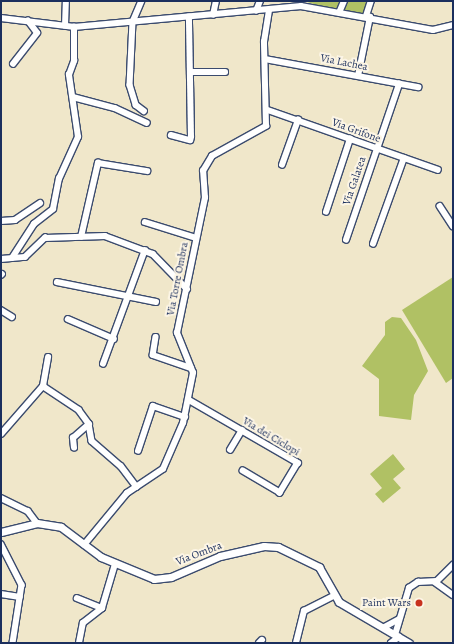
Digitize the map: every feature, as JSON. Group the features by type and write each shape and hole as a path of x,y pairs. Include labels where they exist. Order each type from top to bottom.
{"main road":[{"name":"Via Ombra","path":"1,532 37,523 64,528 84,545 116,564 143,576 159,579 220,556 258,547 278,547 319,568 334,596 409,643"}],"street":[{"path":"65,26 66,1"},
{"path":"142,1 132,22 130,85 136,105 144,111"},
{"path":"212,15 216,1"},
{"path":"256,11 260,1"},
{"path":"339,13 344,1"},
{"path":"358,76 371,1"},
{"path":"1,18 74,27 269,10 301,3 339,13 368,17 432,30 453,25"},
{"name":"Via Torre Ombra","path":"84,545 122,498 137,487 152,480 166,466 185,417 189,400 191,368 177,333 205,198 202,176 206,163 261,131 268,122 265,58 269,10"},
{"path":"171,134 190,140 191,137 190,17"},
{"path":"13,64 37,33 28,21"},
{"path":"12,258 34,224 54,206 59,179 79,130 69,74 74,61 74,27"},
{"name":"Via Lachea","path":"265,58 418,88"},
{"path":"190,72 225,72"},
{"name":"Via Galatea","path":"346,240 399,84"},
{"path":"73,97 115,108 147,123"},
{"name":"Via Grifone","path":"268,110 438,170"},
{"path":"282,165 298,120"},
{"path":"326,212 350,139"},
{"path":"373,244 404,158"},
{"path":"81,238 98,163 147,171"},
{"path":"1,221 15,220 40,203"},
{"path":"440,206 453,226"},
{"path":"145,222 196,238"},
{"path":"1,259 26,256 42,239 112,237 145,250 187,289"},
{"path":"104,364 145,250"},
{"path":"57,282 130,294 156,302"},
{"path":"1,310 12,317"},
{"path":"68,319 114,339"},
{"path":"156,337 153,355 191,368"},
{"path":"1,434 43,386 48,357"},
{"path":"43,386 79,410 89,424 92,441 121,466 137,487"},
{"name":"Via dei Ciclopi","path":"189,400 298,463 280,493 243,471"},
{"path":"138,451 153,406 185,417"},
{"path":"74,448 73,438 89,424"},
{"path":"230,450 242,430"},
{"path":"1,498 28,512 37,523"},
{"path":"1,544 22,582 13,643"},
{"path":"79,643 83,623 102,608 116,564"},
{"path":"391,643 397,636 400,617 412,585 435,582 453,565"},
{"path":"435,582 453,595"},
{"path":"1,594 20,597"},
{"path":"296,643 303,613 334,596"},
{"path":"77,598 102,608"},
{"path":"383,628 400,617"}],"green space":[{"path":"304,1 340,1 336,11"},
{"path":"346,1 369,1 363,15 342,11"},
{"path":"453,277 453,378 446,383 402,310"},
{"path":"392,317 401,318 416,340 428,371 414,395 411,420 379,416 379,379 362,366 385,335 385,322"},
{"path":"393,454 405,469 393,479 401,488 383,503 375,494 382,488 370,474"}],"place":[{"name":"Paint Wars","path":"419,603"}]}
